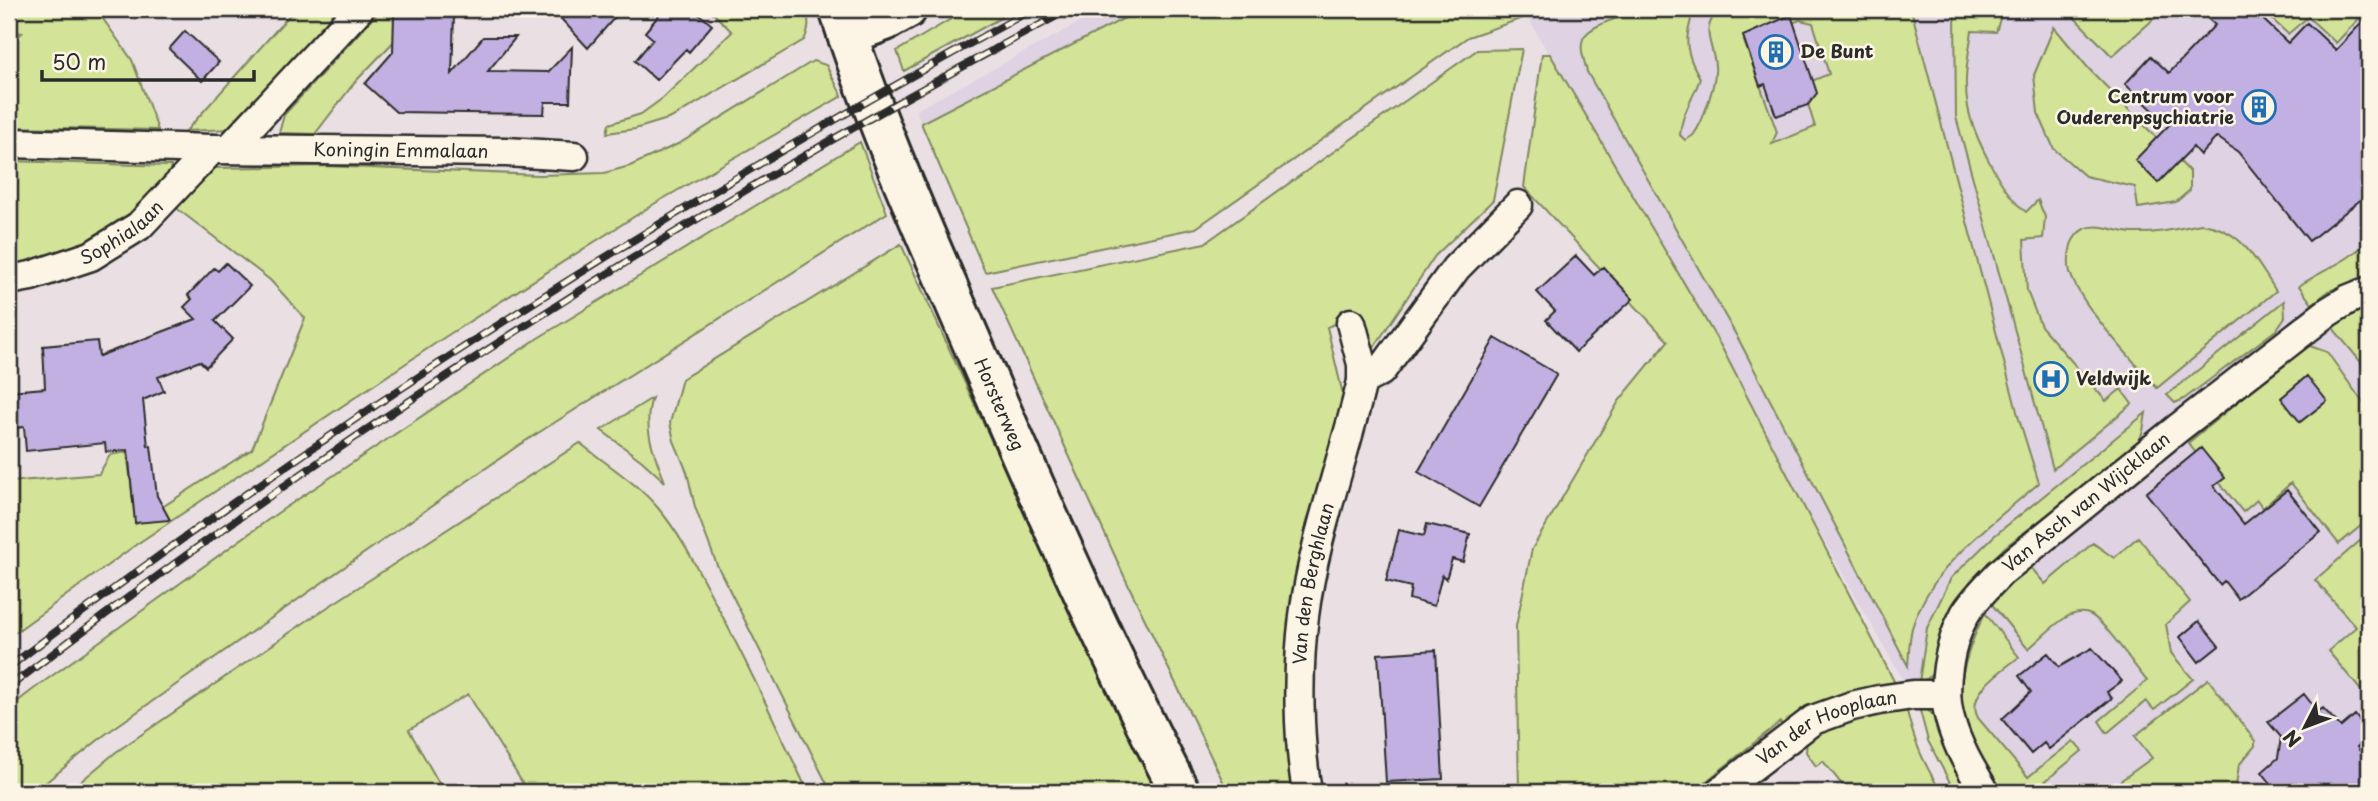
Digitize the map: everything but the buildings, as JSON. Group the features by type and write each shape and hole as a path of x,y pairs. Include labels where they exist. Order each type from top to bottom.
{"main road":[{"path":"843,22 885,21 907,9"},
{"name":"Horsterweg","path":"843,22 919,222 1047,517 1180,792"}],"street":[{"path":"220,149 359,9"},
{"name":"Koningin Emmalaan","path":"9,143 220,149 506,152 574,156"},
{"name":"Sophialaan","path":"9,280 31,276 91,256 139,226 220,149"},
{"path":"1362,381 1381,371 1456,268 1518,205"},
{"name":"Van Asch van Wijcklaan","path":"1985,792 1958,741 1949,718 1946,695 1954,640 1965,614 1979,595 2000,573 2177,429 2328,312 2369,290"},
{"name":"Van den Berghlaan","path":"1307,792 1302,735 1304,615 1320,541 1362,381 1362,364 1351,323"},
{"name":"Van der Hooplaan","path":"1719,792 1813,720 1879,700 1946,695"}],"shaded area":[{"path":"1105,9 1142,9 921,123 916,110"},
{"name":"Veldwijk","path":"1523,9 2369,9 2369,792 1970,792 1942,749"}],"green space":[{"path":"9,9 96,9 132,60 158,130 9,127 9,45 22,33 9,31"},
{"path":"295,9 345,9 232,129 186,131"},
{"path":"381,9 402,9 402,33 355,82 315,134 279,133 284,115"},
{"path":"709,9 806,9 808,28 804,40 671,118 635,129 607,133 609,124 641,114 663,98 732,32"},
{"path":"968,9 1017,9 904,71 897,51"},
{"path":"1142,9 1549,9 1468,37 1196,228 985,272 921,123"},
{"path":"1654,9 1692,11 1687,45 1700,78 1681,127 1680,135 1685,140 1698,128 1712,91 1715,66 1708,31 1719,9 1911,9 2019,419 2039,483 1965,547 1933,585 1912,628 1908,666 1740,342 1587,72 1582,47 1587,33 1626,15","holes":["1800,20 1813,23 1829,74 1802,85 1815,127 1772,144 1777,132 1744,41"]},
{"path":"1955,9 2003,9 1996,32 1972,31 1967,69 1967,98 1976,133 1999,179 2026,212 2038,200 2045,217 2043,238 2024,240 2027,291 2041,326 2106,401 2121,389 2132,404 2053,469 1956,117"},
{"path":"2066,9 2165,9 2112,56"},
{"path":"2261,9 2368,9 2336,43 2308,17 2288,34"},
{"path":"2054,27 2089,69 2190,172 2190,190 2176,202 2138,208 2135,187 2085,176 2054,149 2038,113 2034,75"},
{"path":"1522,49 1493,200 1435,256 1371,352 1360,314 1327,327 1345,403 1308,518 1290,611 1287,665 1299,792 1228,792 1125,578 992,287 1205,243 1477,50"},
{"path":"1542,54 1550,54 1722,348 1896,685 1785,727 1780,722 1693,792 1519,792 1516,626 1532,549 1619,401 1668,341 1524,187"},
{"path":"813,61 826,65 842,96 654,204 445,337 137,544 9,637 9,482 99,474 110,455 127,452 136,524 252,449 305,318 270,280 175,207 214,168 323,166 539,175 604,173 630,166 680,143"},
{"path":"860,142 887,213 519,445 107,733 34,792 9,792 9,708 35,688 279,512 538,338"},
{"path":"9,161 171,166 166,180 136,211 103,234 67,251 9,265"},
{"path":"2201,224 2227,232 2246,247 2276,291 2157,388 2084,301 2070,272 2071,245 2080,232 2090,227 2141,233"},
{"path":"2369,239 2369,276 2329,291 2312,304 2299,286 2345,259"},
{"path":"901,244 1158,792 831,792 717,565 695,507 687,472 674,441 670,423 682,379"},
{"path":"2284,301 2285,317 2276,330 2184,399 2175,403 2167,395"},
{"path":"2369,306 2369,372 2332,327"},
{"path":"2307,345 2327,352 2369,411 2369,519 2339,544 2291,483 2263,508 2257,500 2243,512 2188,443"},
{"path":"652,398 649,430 653,451 665,482 601,430"},
{"path":"2146,413 2139,441 2101,474 2005,547 1970,582 1953,608 1935,671 1919,682 1927,628 1951,578 1994,536"},
{"path":"580,443 641,490 675,530 728,627 808,792 528,792 468,694 409,730 444,792 68,792 116,752 311,618"},
{"path":"2369,533 2369,700 2328,651 2356,627 2315,580"},
{"path":"2138,537 2190,602 2166,624 2171,653 2193,679 2154,710 2146,701 2107,733 2099,721 2147,681 2104,626 2091,615 2074,614 2055,625 2028,649 1990,602 2029,565 2045,584 2093,543 2114,558"},
{"path":"1985,613 2019,657 1981,691 1975,709 1978,718 2028,777 2073,741 2082,751 2032,792 2000,790 1972,743 1961,712 1960,688 1963,675 1970,648"},
{"path":"2208,679 2255,741 2255,746 2239,765 2235,792 2105,792 2152,758 2135,736"},
{"path":"1906,707 1920,751 1941,792 1848,792 1823,761 1816,766 1806,752 1807,740 1833,722"},
{"path":"1919,707 1927,709 1937,721 1972,792 1955,792 1928,741"}],"railway":[{"path":"9,667 255,488 508,318 768,159 1033,9"},
{"path":"9,687 262,501 525,326 795,161 1070,9"}],"place":[{"name":"De Bunt","path":"1776,52"},
{"name":"Centrum voor Ouderenpsychiatrie","path":"2259,107"},
{"name":"Veldwijk","path":"2051,379"}]}
